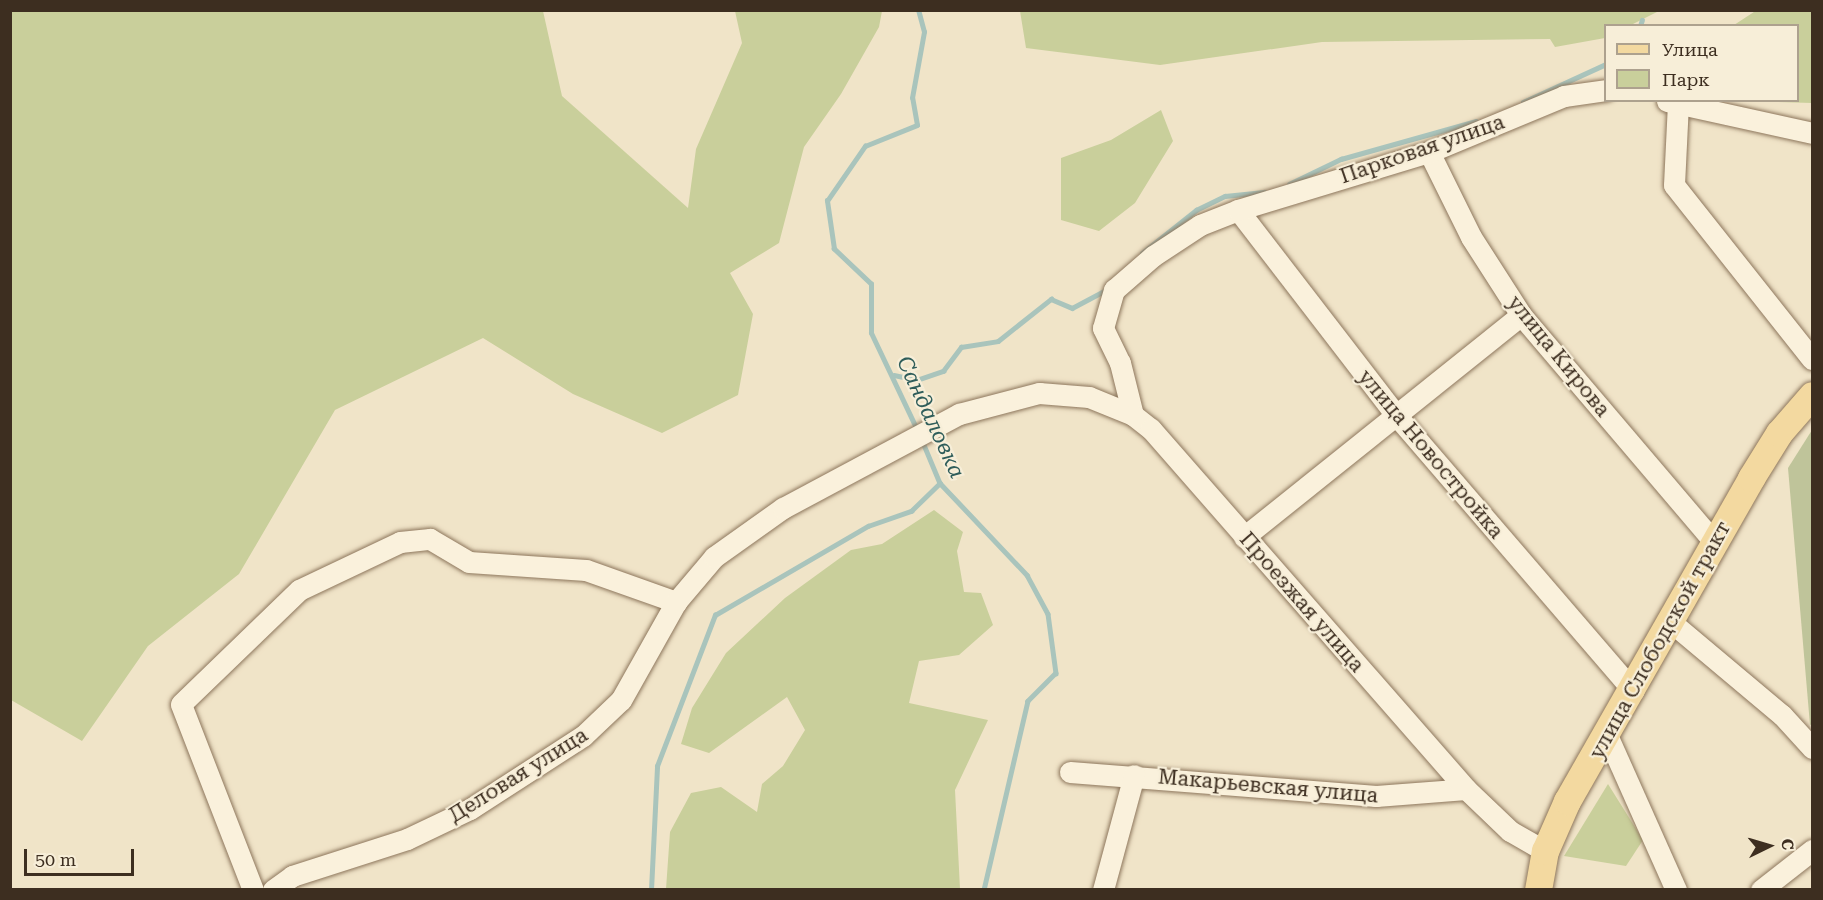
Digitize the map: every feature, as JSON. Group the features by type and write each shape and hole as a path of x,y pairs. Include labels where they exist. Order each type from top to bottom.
{"main road":[{"name":"улица Слободской тракт","path":"1545,851 1567,801 1633,691 1751,478 1779,433 1812,396"},
{"path":"1538,890 1545,851"}],"street":[{"name":"Парковая улица","path":"1133,415 1120,363 1103,328 1114,290 1200,225 1238,210 1429,152 1564,96 1604,90"},
{"path":"1812,133 1672,102 1674,185 1812,359"},
{"name":"улица Кирова","path":"1429,152 1471,237 1521,315 1715,543"},
{"name":"улица Новостройка","path":"1238,210 1396,415 1633,691"},
{"path":"1244,537 1521,315"},
{"name":"Проезжая улица","path":"888,450 958,414 1039,393 1089,397 1133,415 1466,789 1510,831 1545,851"},
{"name":"Деловая улица","path":"273,890 292,876 407,839 471,809 583,736 621,700 676,602 714,557 743,535 888,450"},
{"path":"253,890 201,746 182,713 183,698 299,590 400,542 442,542 469,562 586,570 676,602"},
{"path":"1671,622 1774,707 1812,748"},
{"path":"1607,735 1676,890"},
{"name":"Макарьевская улица","path":"1070,772 1134,775 1376,796 1466,789"},
{"path":"1103,890 1134,775"},
{"path":"1761,890 1812,850"}],"green space":[{"path":"11,10 543,11 562,96 688,208 696,149 742,43 735,11 882,11 879,27 841,94 804,147 779,243 730,273 753,314 738,395 662,433 573,394 483,338 335,410 239,574 148,646 82,741 11,700"},
{"path":"1020,10 1659,11 1633,24 1604,24 1604,38 1555,47 1550,39 1322,42 1160,65 1026,48"},
{"path":"1757,10 1812,11 1812,103 1776,102 1799,102 1799,24 1736,24"},
{"path":"1161,110 1173,141 1135,203 1099,231 1061,220 1061,158 1111,140"},
{"path":"1812,430 1812,724 1810,725 1788,468"},
{"path":"934,510 963,532 957,551 964,592 981,593 993,625 959,655 919,661 909,703 988,720 955,790 960,889 666,889 670,832 691,793 721,787 757,812 762,784 783,766 805,730 787,697 709,753 681,744 692,708 726,653 785,598 851,550 882,544"},
{"path":"1608,784 1643,840 1626,866 1564,856"}],"waterway":[{"name":"Сандаловка","path":"917,430 871,333 871,284 834,249 827,201 865,146 917,125 912,98 924,32 918,10"},
{"path":"1641,24 1642,20"},
{"path":"1523,102 1604,65"},
{"path":"1289,184 1341,159 1476,121"},
{"path":"1142,253 1196,210 1225,196 1264,192"},
{"path":"894,375 917,380 943,371 961,347 998,341 1051,299 1072,308 1107,289"},
{"name":"Сандаловка","path":"922,440 940,483 1027,575 1048,614 1056,673 1028,701 984,890"},
{"path":"651,890 657,766 715,615 868,526 911,511 940,483"}]}
